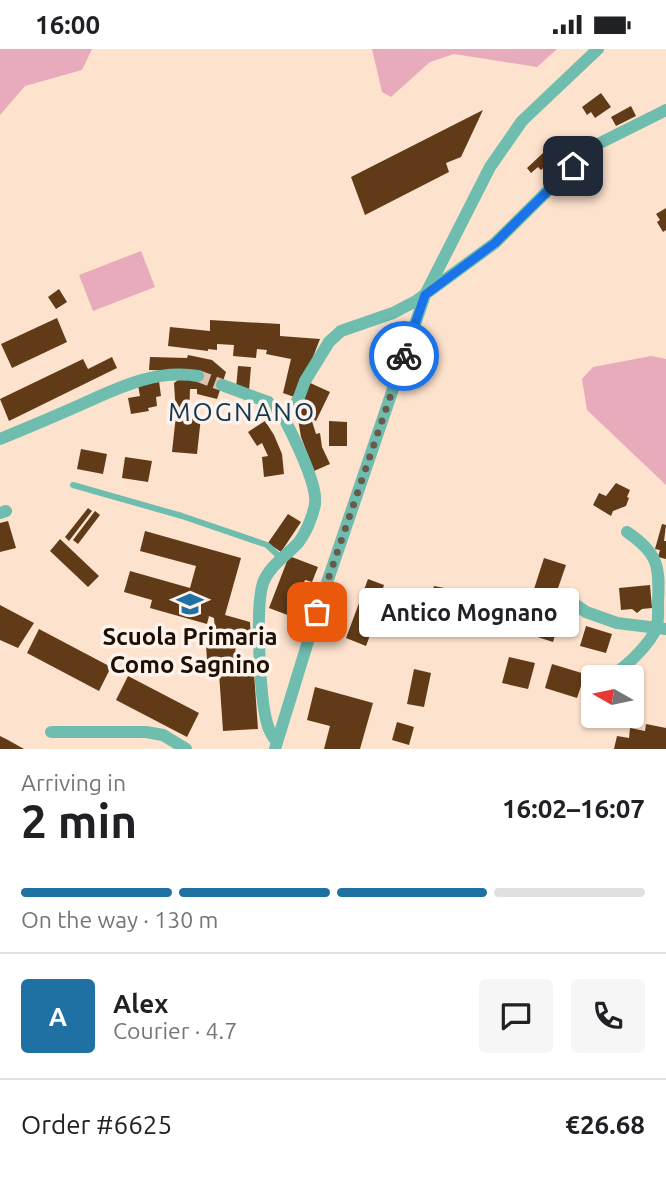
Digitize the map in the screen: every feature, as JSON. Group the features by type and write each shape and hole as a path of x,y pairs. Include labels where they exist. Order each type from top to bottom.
{"street":[{"path":"276,745 317,612 425,295 490,167 522,121 597,49"},
{"path":"284,418 298,400 312,369 329,342 341,331 393,313 425,295 495,243 592,147 666,110"},
{"path":"0,439 134,381 186,374 198,376"},
{"path":"222,385 268,402 284,418 315,491 310,522 300,541 270,570 263,584 260,664 266,721 276,745"},
{"path":"624,665 661,629 658,566 644,544 627,532"},
{"path":"563,596 586,612 617,623 661,629"},
{"path":"51,732 146,732 163,735 186,749"}],"lane":[{"path":"73,485 182,516 267,545 281,558"}],"shaded area":[{"path":"0,49 92,49 82,70 25,86 0,115"},
{"path":"372,49 557,49 537,67 454,54 430,62 391,97 382,92"},
{"path":"141,251 155,287 93,311 79,275"},
{"path":"651,356 666,359 666,485 587,410 582,379 593,367"}],"building":[{"path":"601,93 611,107 595,118 591,112 587,115 582,107"},
{"path":"631,106 636,116 616,126 611,117"},
{"path":"483,110 461,157 446,163 449,172 365,215 351,177"},
{"path":"558,139 566,147 541,170 538,167 531,173 527,168"},
{"path":"666,208 666,230 663,232 656,214"},
{"path":"59,289 67,302 56,309 48,297"},
{"path":"57,318 67,342 12,368 1,344"},
{"path":"210,320 280,324 280,336 320,339 297,398 283,393 291,359 266,354 267,350 257,349 256,358 233,356 234,345 217,344 217,350 208,351 168,346 170,327 210,331"},
{"path":"188,355 212,360 226,372 217,399 197,394 197,389 190,389 189,416 201,417 197,454 172,452 176,415 174,383 184,376 184,371 149,370 150,357 187,358"},
{"path":"112,357 117,368 9,421 0,399 83,359 88,369"},
{"path":"238,366 251,367 249,390 236,389"},
{"path":"159,381 161,396 156,397 157,406 148,408 149,411 131,414 128,398 140,396 138,385"},
{"path":"308,382 330,392 316,421 311,418 316,434 320,433 322,447 330,464 314,471 301,437 296,407"},
{"path":"265,421 282,454 284,474 264,477 262,457 268,456 262,443 257,446 248,432"},
{"path":"329,421 347,422 347,446 329,446"},
{"path":"81,449 107,454 103,474 77,469"},
{"path":"125,457 152,461 148,482 122,478"},
{"path":"616,483 630,490 627,497 629,498 626,506 613,511 611,516 593,505 599,493 606,496"},
{"path":"88,508 92,511 69,541 65,537"},
{"path":"95,511 100,515 78,544 73,540"},
{"path":"288,514 301,522 281,552 268,543"},
{"path":"8,521 16,548 0,552 0,523"},
{"path":"662,524 666,525 666,559 658,557 660,550 655,549"},
{"name":"Scuola Primaria Como Sagnino","path":"145,531 241,558 225,615 250,622 251,641 235,642 236,660 253,659 258,729 223,731 219,673 208,674 205,631 215,630 214,618 209,616 207,624 150,608 152,600 124,592 130,571 190,588 196,566 140,551"},
{"path":"60,539 99,576 88,587 50,551"},
{"path":"289,556 318,567 312,582 305,580 296,602 303,605 298,619 269,608"},
{"path":"544,558 566,565 555,597 534,589"},
{"path":"368,579 384,585 381,594 385,595 366,646 346,638"},
{"path":"650,585 652,608 642,609 637,613 632,609 621,610 619,588"},
{"path":"434,586 450,589 441,630 426,627 429,615 417,612 420,595 431,597"},
{"path":"525,601 562,612 553,642 516,630"},
{"path":"0,605 34,623 18,648 0,640"},
{"path":"586,626 612,634 606,653 580,646"},
{"path":"39,629 111,667 99,691 27,653"},
{"path":"509,657 535,663 528,689 502,683"},
{"path":"552,664 581,673 577,698 545,688"},
{"path":"414,669 431,673 424,707 407,704"},
{"path":"128,676 199,713 187,737 116,700"},
{"path":"315,687 373,703 360,749 324,749 330,726 307,720"},
{"path":"397,722 414,727 409,745 392,740"},
{"path":"646,724 666,728 666,749 614,749 617,736 629,738 630,728 645,731"},
{"path":"0,736 8,740 24,749 0,749"}],"tunnel":[{"path":"198,376 222,385"}],"way so far":[{"path":"317,612 404,356"}],"place":[{"name":"Scuola Primaria Como Sagnino","path":"190,604"},
{"name":"Antico Mognano","path":"317,612"}],"district":[{"name":"MOGNANO","path":"242,412"}],"route":[{"path":"404,356 425,295 495,243 573,166"}]}
